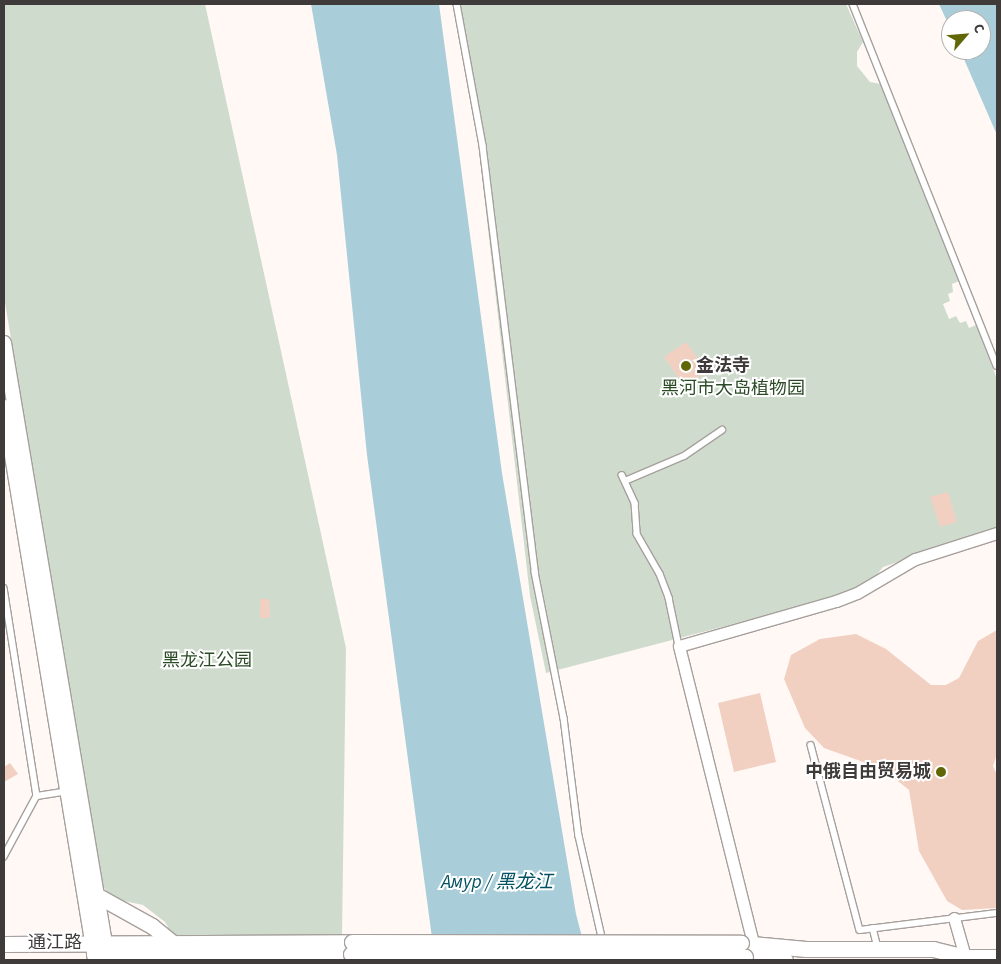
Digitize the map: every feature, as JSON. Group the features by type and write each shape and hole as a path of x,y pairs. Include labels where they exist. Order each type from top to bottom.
{"main road":[{"path":"98,896 152,926 173,942"},
{"path":"100,953 173,942 351,948 933,949 962,959 997,957"},
{"name":"通江路","path":"4,944 100,953 351,948"},
{"path":"746,948 778,959 806,949"}],"street":[{"path":"4,343 14,457"},
{"path":"4,407 73,790 100,953"},
{"path":"746,948 679,646 836,601 858,593 914,559 997,533"},
{"path":"73,790 98,896 100,953"},
{"path":"954,918 962,959"}],"lane":[{"path":"457,4 483,146 535,572 564,718 579,836 595,918 609,960"},
{"path":"853,4 997,365"},
{"path":"679,646 669,598 660,574 637,534 634,503 623,478 684,456 722,430"},
{"path":"4,588 37,796 4,857"},
{"path":"811,745 860,930 997,913"},
{"path":"37,796 73,790"},
{"path":"873,928 878,949"}],"green space":[{"name":"黑龙江公园","path":"4,4 205,4 346,648 342,938 174,937 165,922 143,905 114,899 103,887 4,297"},
{"name":"黑河市大岛植物园","path":"454,4 846,4 863,42 857,52 857,66 870,82 881,84 959,281 952,284 953,292 948,294 950,301 943,304 949,319 956,316 960,323 966,321 969,328 976,325 997,379 997,528 883,567 874,578 837,597 546,673 530,596 477,133"}],"water":[{"name":"Амур / 黑龙江","path":"311,4 439,4 502,473 576,914 588,960 435,960 367,455 337,155"},
{"path":"939,4 997,4 997,135 964,60 991,60 991,10 942,10"}],"building":[{"path":"686,342 707,372 685,387 664,357"},
{"path":"948,492 957,522 940,527 930,497"},
{"path":"260,599 269,599 270,618 260,618"},
{"name":"中俄自由贸易城","path":"997,630 997,754 993,766 997,775 997,908 962,910 947,901 919,851 909,790 883,769 824,748 805,728 784,679 791,655 820,639 856,634 886,649 931,685 946,685 959,678 978,641"},
{"path":"760,693 776,762 734,772 718,703"},
{"path":"10,763 18,774 4,782 4,767"}],"place":[{"name":"金法寺","path":"686,366"},
{"name":"中俄自由贸易城","path":"941,772"}]}
